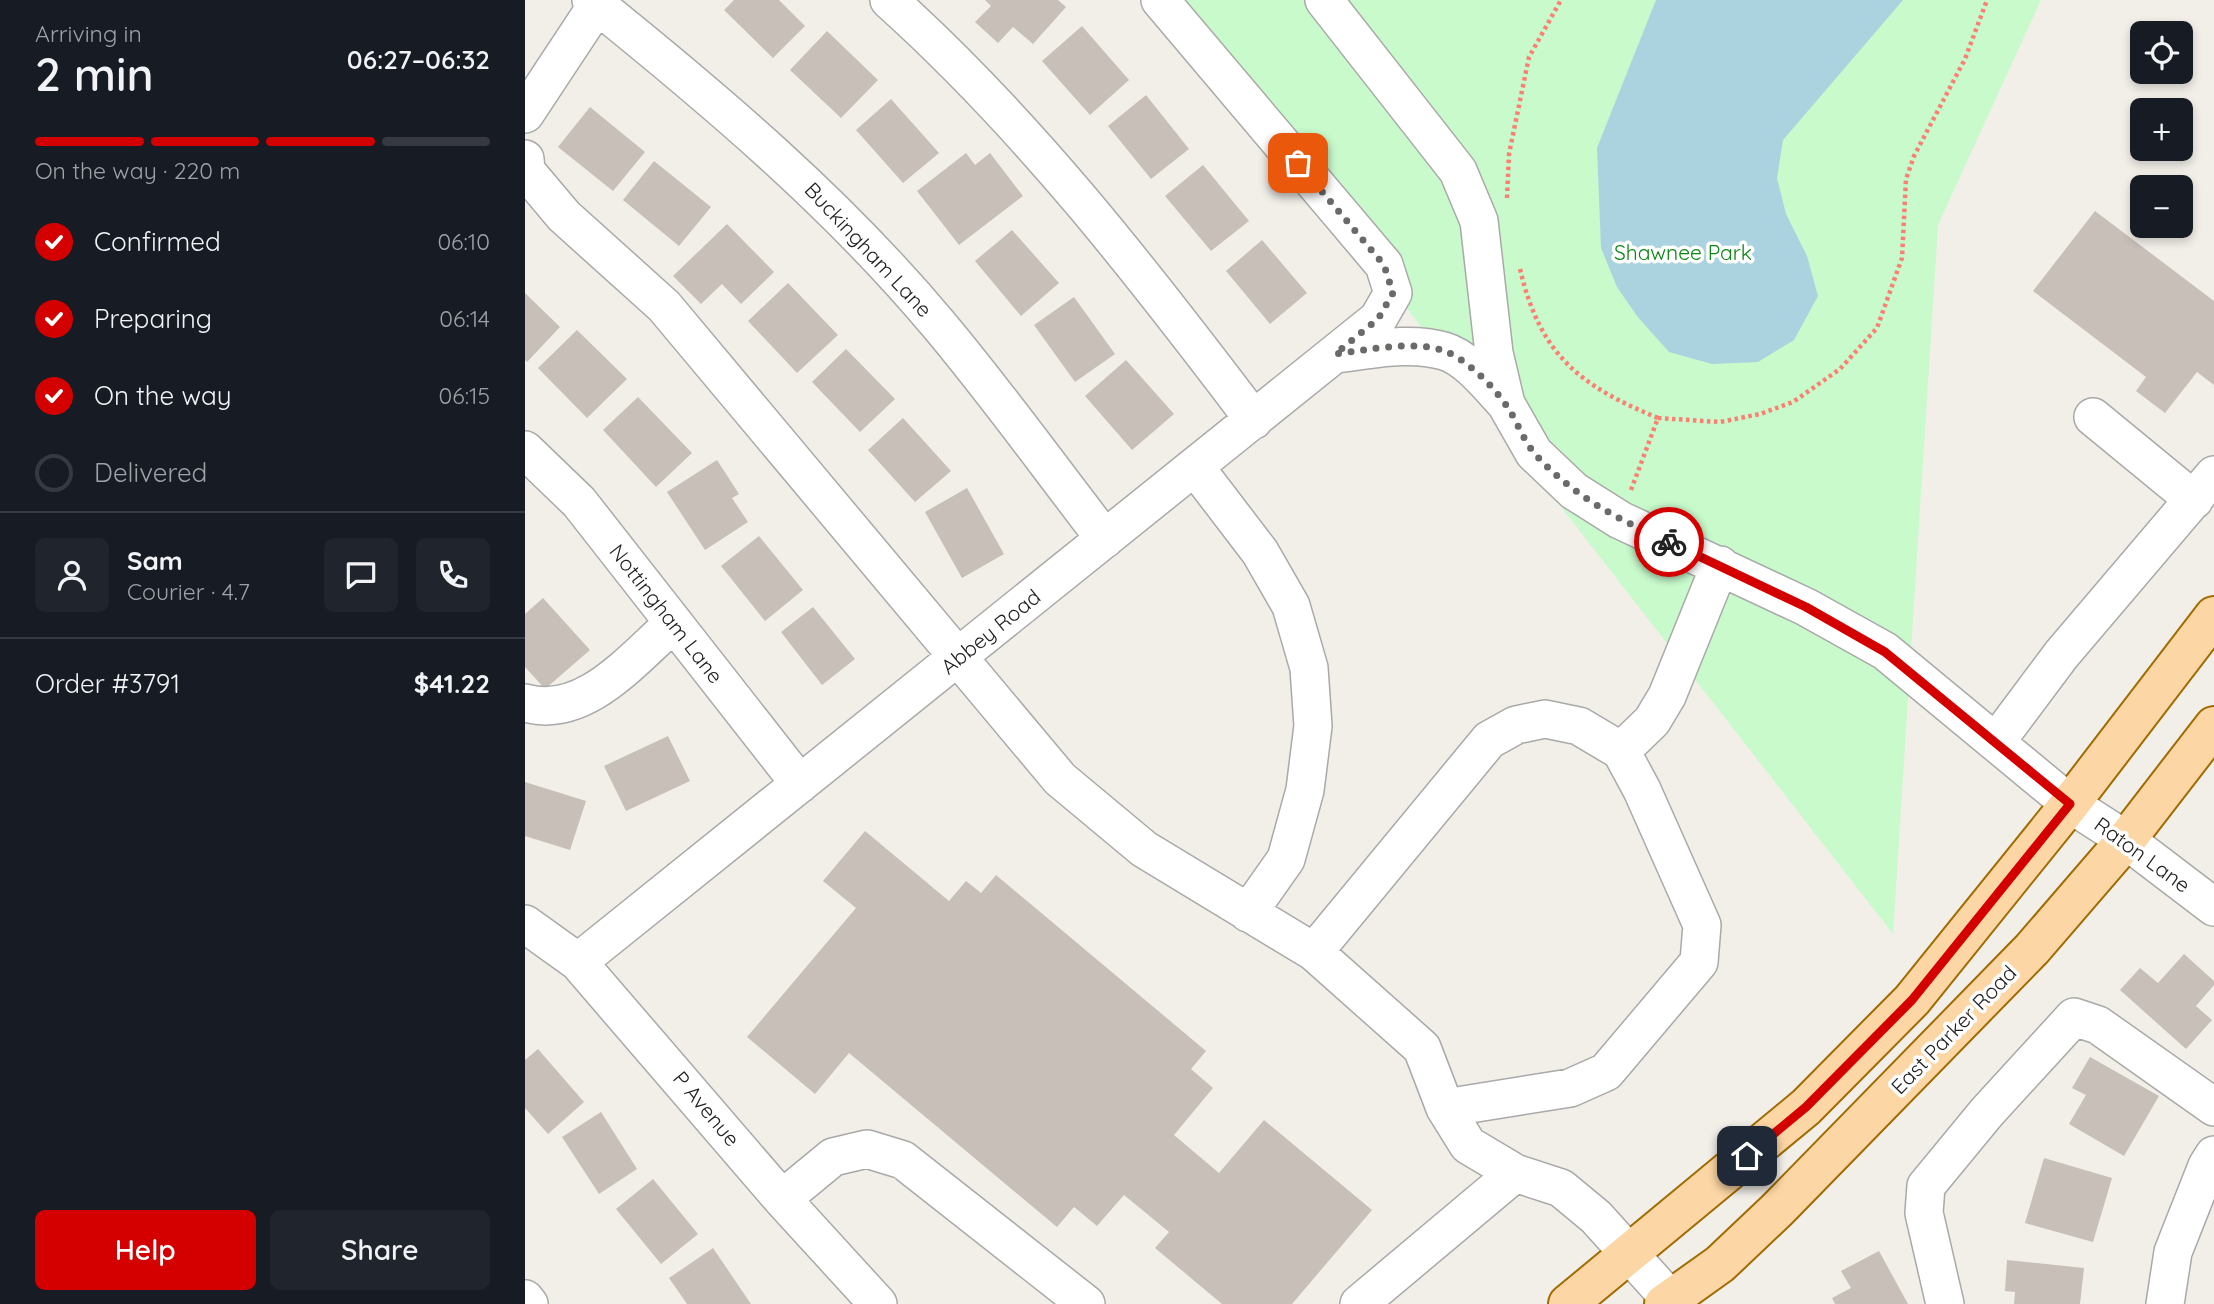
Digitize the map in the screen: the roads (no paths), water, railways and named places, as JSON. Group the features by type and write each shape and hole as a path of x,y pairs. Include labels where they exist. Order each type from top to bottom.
{"main road":[{"path":"1568,1304 1806,1107 1912,1000 2070,804 2214,616"},
{"name":"East Parker Road","path":"1667,1301 1720,1264 1787,1201 2032,949 2126,840 2214,726"}],"street":[{"path":"890,0 947,53 1117,242 1254,420"},
{"name":"Abbey Road","path":"578,962 1378,319 1393,293 1384,265 1160,0"},
{"path":"1324,0 1458,171 1479,221 1494,353 1506,404"},
{"path":"525,114 594,2"},
{"name":"Buckingham Lane","path":"594,2 695,85 800,177 938,325 1105,539"},
{"path":"525,159 526,171 563,216 664,306 1060,779 1144,849 1314,952 1422,1048 1445,1108 1468,1145 1515,1173 1561,1188 1595,1217 1629,1253 1667,1301"},
{"path":"1335,354 1404,346 1446,352 1480,376 1506,404"},
{"name":"Raton Lane","path":"1506,404 1535,453 1574,491 1620,520 1806,607 1885,652 2070,804 2126,840 2214,907"},
{"path":"1996,741 2061,654 2204,487 2093,417"},
{"name":"Nottingham Lane","path":"525,450 579,502 800,784"},
{"path":"1195,467 1260,552 1279,585 1291,607 1309,668 1313,726 1305,790 1286,859 1248,913"},
{"path":"1621,751 1651,721 1667,696 1720,565"},
{"path":"525,703 538,707 562,705 591,694 674,623"},
{"path":"1314,952 1489,740 1516,725 1545,719 1580,726 1621,751 1642,790 1702,925 1699,962 1607,1072 1570,1088 1445,1108"},
{"name":"P Avenue","path":"525,924 578,962 782,1199 878,1304"},
{"path":"1945,1304 1924,1213 1926,1186 1987,1112 2074,1017 2098,1025 2214,1107"},
{"path":"782,1199 833,1157 867,1149 903,1160 1086,1304"},
{"path":"2165,1304 2173,1252 2207,1166 2214,1156"},
{"path":"1359,1304 1515,1173"},
{"path":"525,1299 529,1304"}],"water":[{"path":"1656,0 1903,0 1783,140 1777,178 1786,214 1807,256 1818,296 1794,340 1758,362 1712,364 1669,352 1637,316 1617,287 1601,248 1597,148"}],"park label":[{"name":"Shawnee Park","path":"1683,253"}]}
